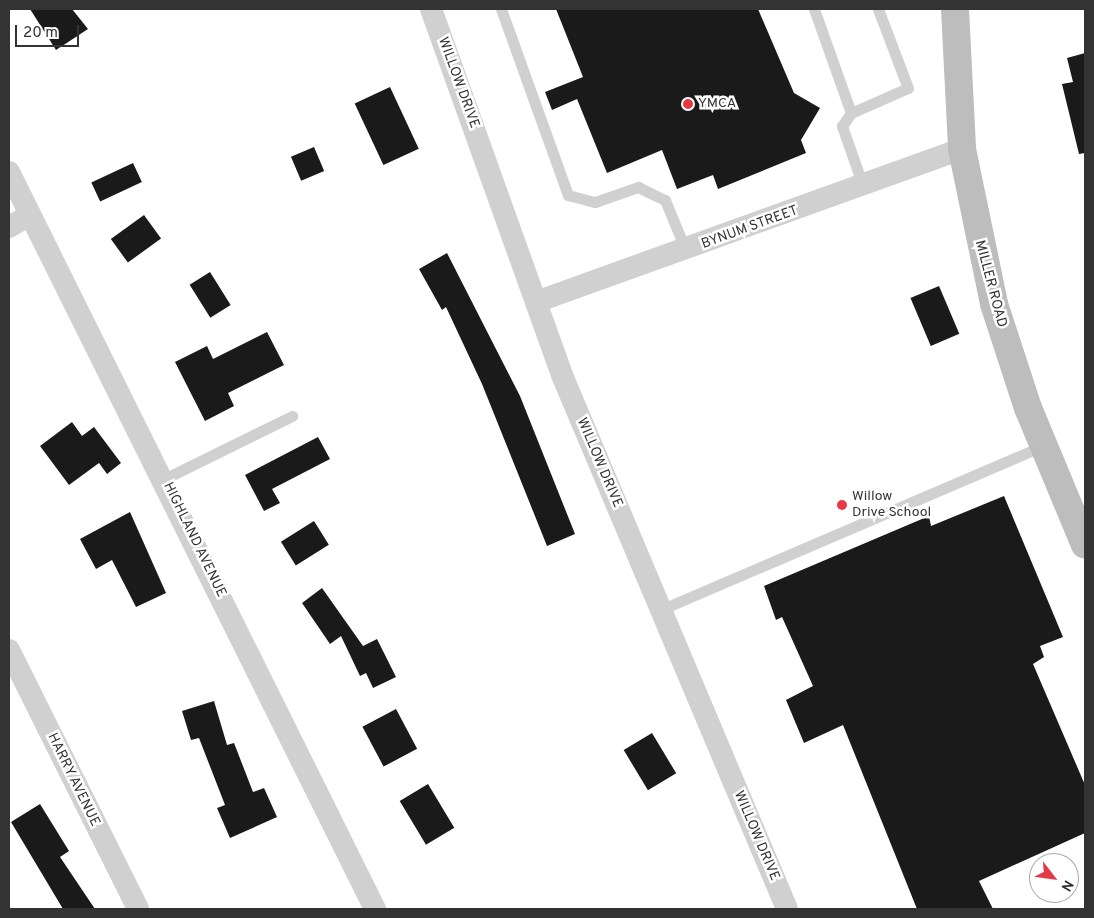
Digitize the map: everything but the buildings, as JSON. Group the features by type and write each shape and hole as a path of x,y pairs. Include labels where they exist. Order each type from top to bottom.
{"main road":[{"name":"MILLER ROAD","path":"955,9 962,149 994,304 1043,446 1085,544"}],"street":[{"name":"WILLOW DRIVE","path":"431,9 536,302 660,610 787,909"},
{"name":"BYNUM STREET","path":"536,302 686,251 962,149"},
{"name":"HIGHLAND AVENUE","path":"9,172 164,479 375,909"},
{"path":"9,227 30,215"},
{"name":"HARRY AVENUE","path":"9,650 138,909"}],"lane":[{"path":"502,9 568,195 595,202 638,187 664,200 686,251"},
{"path":"814,9 851,113"},
{"path":"863,186 842,126 851,113 908,88 878,9"},
{"path":"164,479 292,416"},
{"path":"660,610 1043,446"}],"place":[{"name":"YMCA","path":"688,104"},
{"name":"Willow Drive School","path":"842,505"}]}
